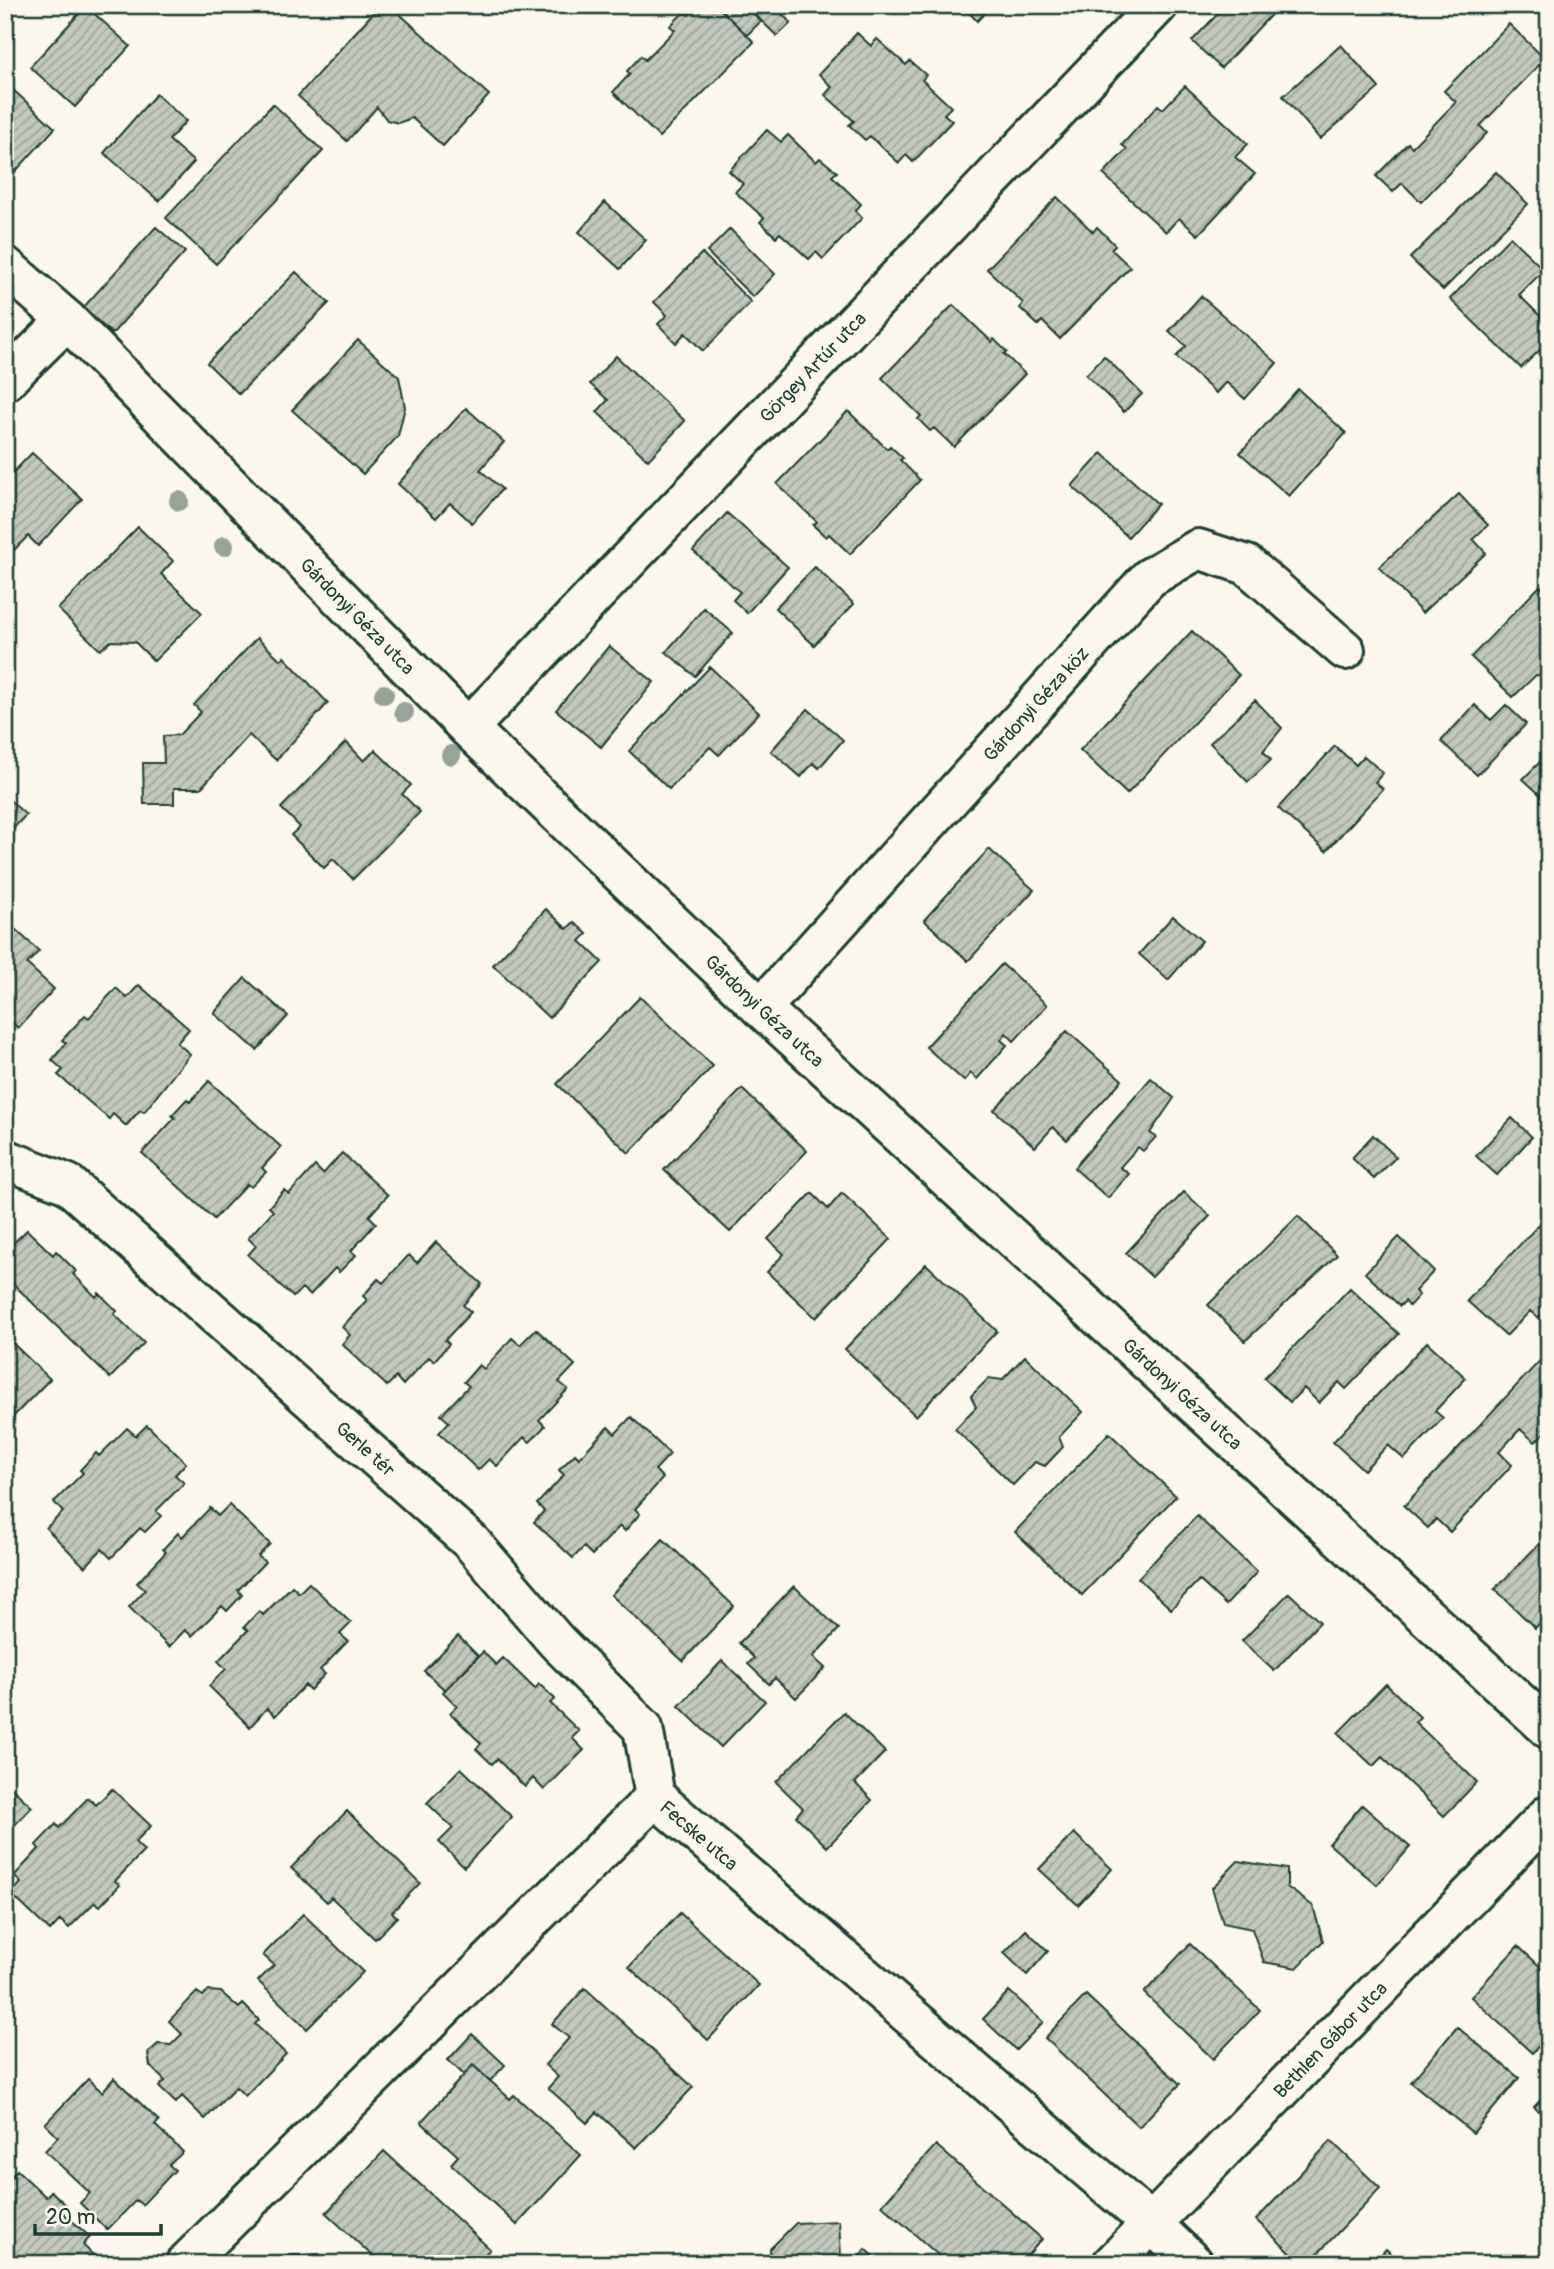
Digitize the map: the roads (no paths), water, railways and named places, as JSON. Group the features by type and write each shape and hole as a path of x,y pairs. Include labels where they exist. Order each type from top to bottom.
{"street":[{"name":"Görgey Artúr utca","path":"468,729 1158,5"},
{"name":"Gárdonyi Géza utca","path":"5,266 67,320 468,729 761,1008 1549,1730"},
{"path":"5,381 67,320"},
{"name":"Gárdonyi Géza köz","path":"761,1008 1149,578 1198,549 1247,565 1345,650"},
{"name":"Gerle tér","path":"5,1159 68,1184 471,1542 556,1641 643,1728 655,1797"},
{"name":"Fecske utca","path":"185,2264 655,1797 1151,2223 1194,2264"},
{"name":"Bethlen Gábor utca","path":"1112,2264 1549,1814"}]}
